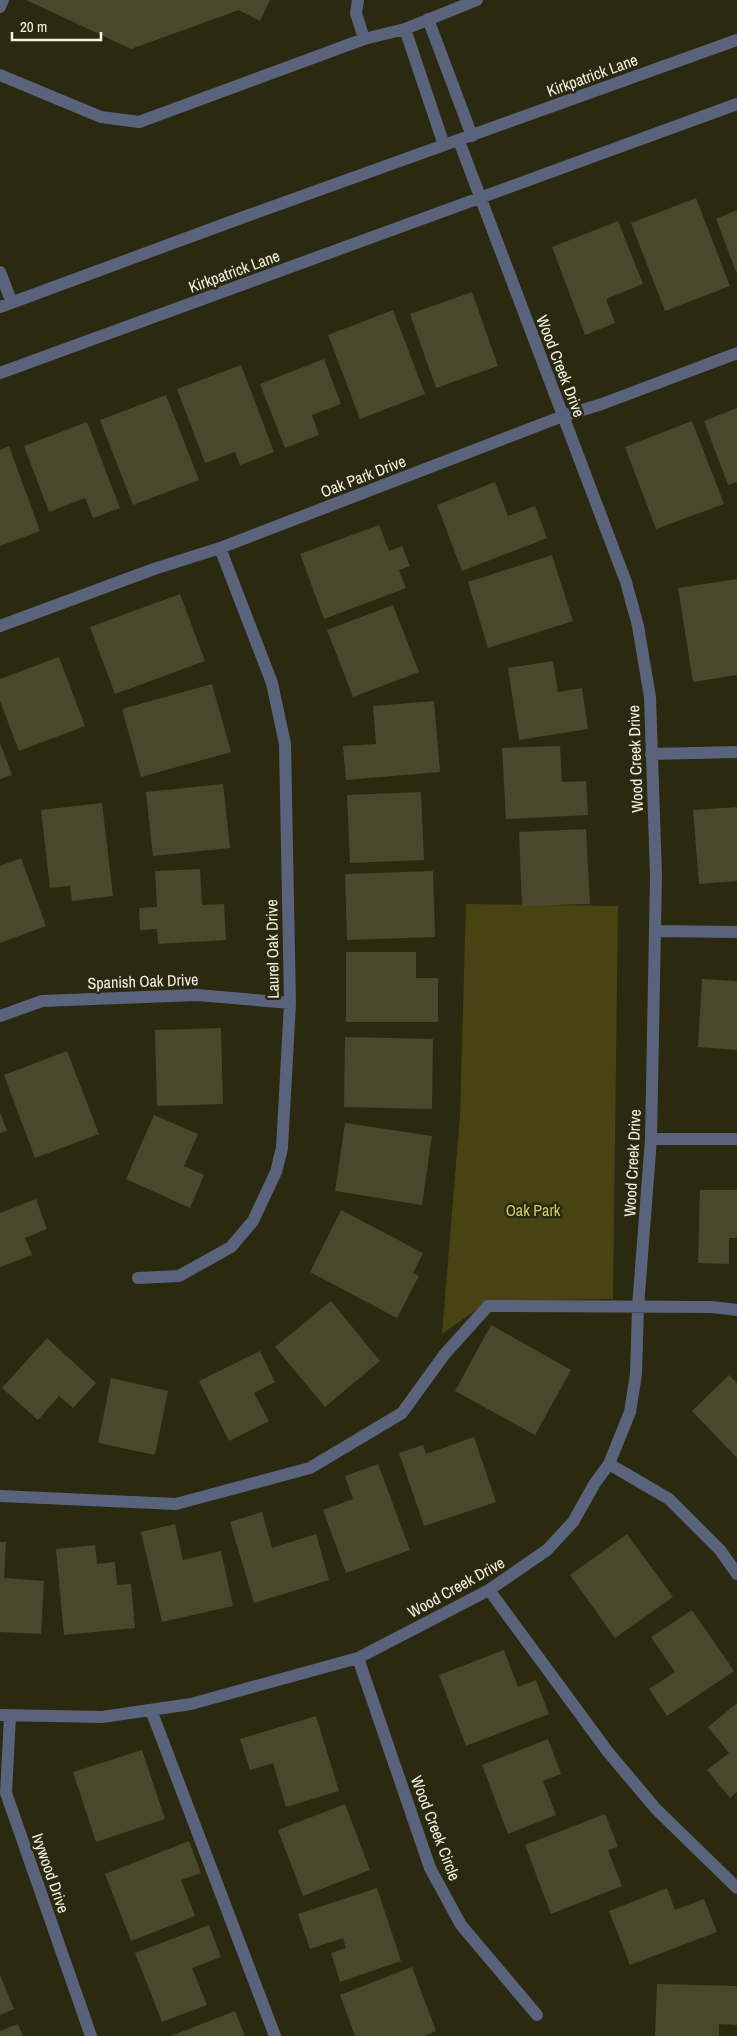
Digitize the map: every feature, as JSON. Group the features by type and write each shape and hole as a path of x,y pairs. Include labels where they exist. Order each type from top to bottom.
{"street":[{"path":"0,8 3,0"},
{"path":"358,0 356,13 364,39"},
{"path":"0,75 101,117 139,122 364,39 405,30 464,2 477,0"},
{"path":"428,19 472,136"},
{"path":"405,30 444,145"},
{"name":"Kirkpatrick Lane","path":"6,305 737,40"},
{"name":"Kirkpatrick Lane","path":"0,374 737,104"},
{"path":"459,141 479,198"},
{"name":"Wood Creek Drive","path":"5,1715 102,1716 191,1704 358,1658 489,1590 547,1550 573,1522 608,1464 630,1412 636,1374 638,1307 651,1139 656,876 650,697 638,626 626,582 479,198"},
{"path":"0,272 6,305"},
{"name":"Oak Park Drive","path":"0,626 154,569 220,548 563,416 602,404 737,353"},
{"name":"Laurel Oak Drive","path":"138,1278 179,1276 231,1247 252,1221 276,1172 282,1148 290,1003 285,744 272,683 220,548"},
{"path":"651,754 737,752"},
{"path":"655,931 737,932"},
{"name":"Spanish Oak Drive","path":"0,1016 42,1001 62,1000 197,995 290,1003"},
{"path":"651,1139 737,1139"},
{"path":"0,1496 176,1504 310,1468 402,1413 444,1356 488,1306 712,1307 737,1310"},
{"path":"608,1464 669,1499 720,1550 737,1574"},
{"path":"489,1590 614,1759 656,1809 737,1888"},
{"name":"Wood Creek Circle","path":"358,1658 430,1868 460,1925 537,2015"},
{"path":"152,1710 276,2036"},
{"name":"Ivywood Drive","path":"5,1715 6,1793 91,2036"}],"green space":[{"name":"Oak Park","path":"466,904 618,906 613,1299 489,1301 442,1334 460,1115"}],"building":[{"path":"26,0 270,0 260,21 239,10 131,49"},
{"path":"696,198 730,286 665,311 631,223"},
{"path":"737,210 737,274 716,219"},
{"path":"618,221 643,284 606,299 615,323 585,335 552,247"},
{"path":"472,292 498,366 436,388 410,314"},
{"path":"393,310 425,394 360,419 328,335"},
{"path":"324,359 341,404 312,415 319,435 285,448 260,384"},
{"path":"241,365 274,452 240,465 235,452 205,463 177,389"},
{"path":"166,395 199,480 133,505 100,420"},
{"path":"737,408 737,482 728,485 704,421"},
{"path":"692,421 724,504 656,529 625,447"},
{"path":"87,422 120,508 93,518 85,498 49,512 24,446"},
{"path":"9,446 40,531 0,546 0,450"},
{"path":"495,482 508,516 535,506 547,538 462,571 437,505"},
{"path":"379,525 389,551 402,546 410,566 399,570 406,588 324,619 300,554"},
{"path":"552,555 573,621 488,648 468,582"},
{"path":"737,579 737,675 693,682 678,588"},
{"path":"180,594 205,661 115,694 90,627"},
{"path":"393,605 419,672 353,697 327,630"},
{"path":"59,657 85,726 19,751 0,701 0,679"},
{"path":"553,661 558,692 582,688 588,729 519,740 508,668"},
{"path":"212,684 231,752 141,777 122,709"},
{"path":"434,701 440,772 346,780 343,746 376,744 373,706"},
{"path":"0,743 12,775 0,779"},
{"path":"560,746 562,782 586,781 588,815 506,819 502,748"},
{"path":"223,784 230,848 153,856 146,792"},
{"path":"421,792 424,860 350,863 347,795"},
{"path":"102,803 113,896 72,901 70,886 50,888 41,810"},
{"path":"737,807 737,881 699,884 693,810"},
{"path":"586,829 590,904 522,906 519,832"},
{"path":"21,858 46,926 0,943 0,866"},
{"path":"200,869 202,905 224,904 226,940 158,944 157,929 140,930 139,908 157,907 155,871"},
{"path":"433,871 435,937 347,940 345,874"},
{"path":"346,952 416,952 416,978 438,978 438,1022 346,1022"},
{"path":"702,979 737,981 737,1050 698,1047"},
{"path":"221,1028 223,1104 157,1106 155,1030"},
{"path":"345,1037 433,1039 432,1109 344,1107"},
{"path":"67,1051 99,1134 35,1158 4,1075"},
{"path":"0,1113 7,1131 0,1133"},
{"path":"154,1115 198,1134 184,1166 204,1175 190,1208 126,1179"},
{"path":"345,1123 432,1136 422,1205 335,1191"},
{"path":"700,1190 737,1190 737,1238 729,1238 729,1264 698,1263"},
{"path":"36,1199 47,1229 25,1238 32,1255 0,1267 0,1213"},
{"path":"341,1210 423,1253 413,1273 419,1276 397,1318 310,1272"},
{"path":"331,1301 380,1361 325,1407 275,1347"},
{"path":"491,1325 571,1370 535,1435 455,1391"},
{"path":"47,1338 96,1383 73,1408 59,1396 38,1420 2,1388"},
{"path":"260,1351 275,1382 254,1393 269,1421 229,1441 199,1381"},
{"path":"729,1375 737,1383 737,1458 692,1411"},
{"path":"111,1378 168,1391 155,1455 98,1443"},
{"path":"474,1437 496,1502 424,1526 399,1453 423,1445 426,1454"},
{"path":"378,1464 410,1550 346,1573 323,1510 353,1499 345,1476"},
{"path":"262,1512 272,1548 316,1534 329,1580 254,1603 230,1522"},
{"path":"175,1524 183,1560 221,1551 233,1606 162,1622 141,1532"},
{"path":"627,1534 673,1597 615,1638 570,1575"},
{"path":"0,1542 6,1542 4,1578 44,1581 41,1634 0,1632"},
{"path":"95,1545 97,1564 115,1562 117,1585 131,1584 135,1628 64,1635 56,1549"},
{"path":"692,1610 734,1671 667,1716 649,1689 675,1672 651,1637"},
{"path":"504,1650 518,1687 536,1680 549,1714 466,1746 439,1675"},
{"path":"737,1703 737,1792 730,1798 707,1770 729,1753 708,1727"},
{"path":"316,1716 339,1791 286,1807 273,1763 250,1770 240,1739"},
{"path":"548,1739 561,1774 543,1781 556,1815 508,1834 482,1765"},
{"path":"142,1750 165,1819 96,1842 73,1772"},
{"path":"345,1804 370,1870 303,1896 278,1830"},
{"path":"605,1814 618,1847 608,1850 622,1886 551,1914 525,1845"},
{"path":"189,1841 201,1873 181,1880 195,1916 131,1941 105,1874"},
{"path":"377,1888 401,1961 340,1982 331,1953 346,1948 343,1938 310,1949 298,1914"},
{"path":"667,1888 675,1910 704,1899 717,1932 630,1965 609,1911"},
{"path":"209,1925 221,1957 192,1968 207,2005 162,2022 135,1953"},
{"path":"412,1967 436,2031 424,2036 355,2036 340,1995"},
{"path":"0,1975 14,2009 0,2015"},
{"path":"657,1984 737,1986 737,2025 719,2024 719,2036 655,2036"},
{"path":"235,2011 245,2036 171,2036"},
{"path":"18,2024 23,2036 0,2036 0,2031"}]}
